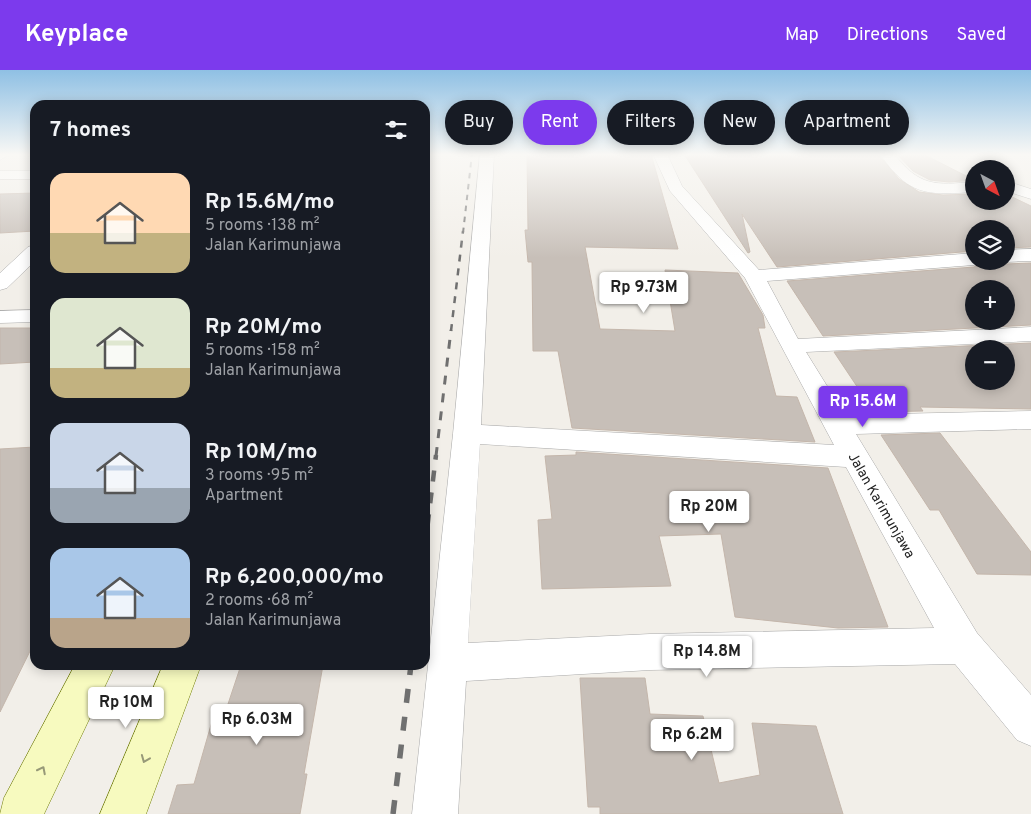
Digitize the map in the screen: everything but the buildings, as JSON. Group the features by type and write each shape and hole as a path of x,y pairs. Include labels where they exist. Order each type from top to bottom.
{"main road":[{"path":"20,814 93,670"},
{"path":"123,814 180,670"}],"street":[{"path":"434,814 467,434 485,189"},
{"name":"Jalan Karimunjawa","path":"676,189 754,276 791,346 964,646 1031,726"},
{"path":"1015,189 1031,194"},
{"path":"1015,255 1031,254"},
{"path":"0,284 30,257"},
{"path":"754,276 965,260"},
{"path":"0,317 30,316"},
{"path":"791,346 1031,334"},
{"path":"838,425 1031,420"},
{"path":"467,434 854,457"},
{"path":"448,663 650,652 964,646"}],"railway":[{"path":"463,233 468,189"},
{"path":"451,331 463,231"},
{"path":"436,456 451,330"},
{"path":"430,505 436,455"},
{"path":"393,814 410,670"}]}
